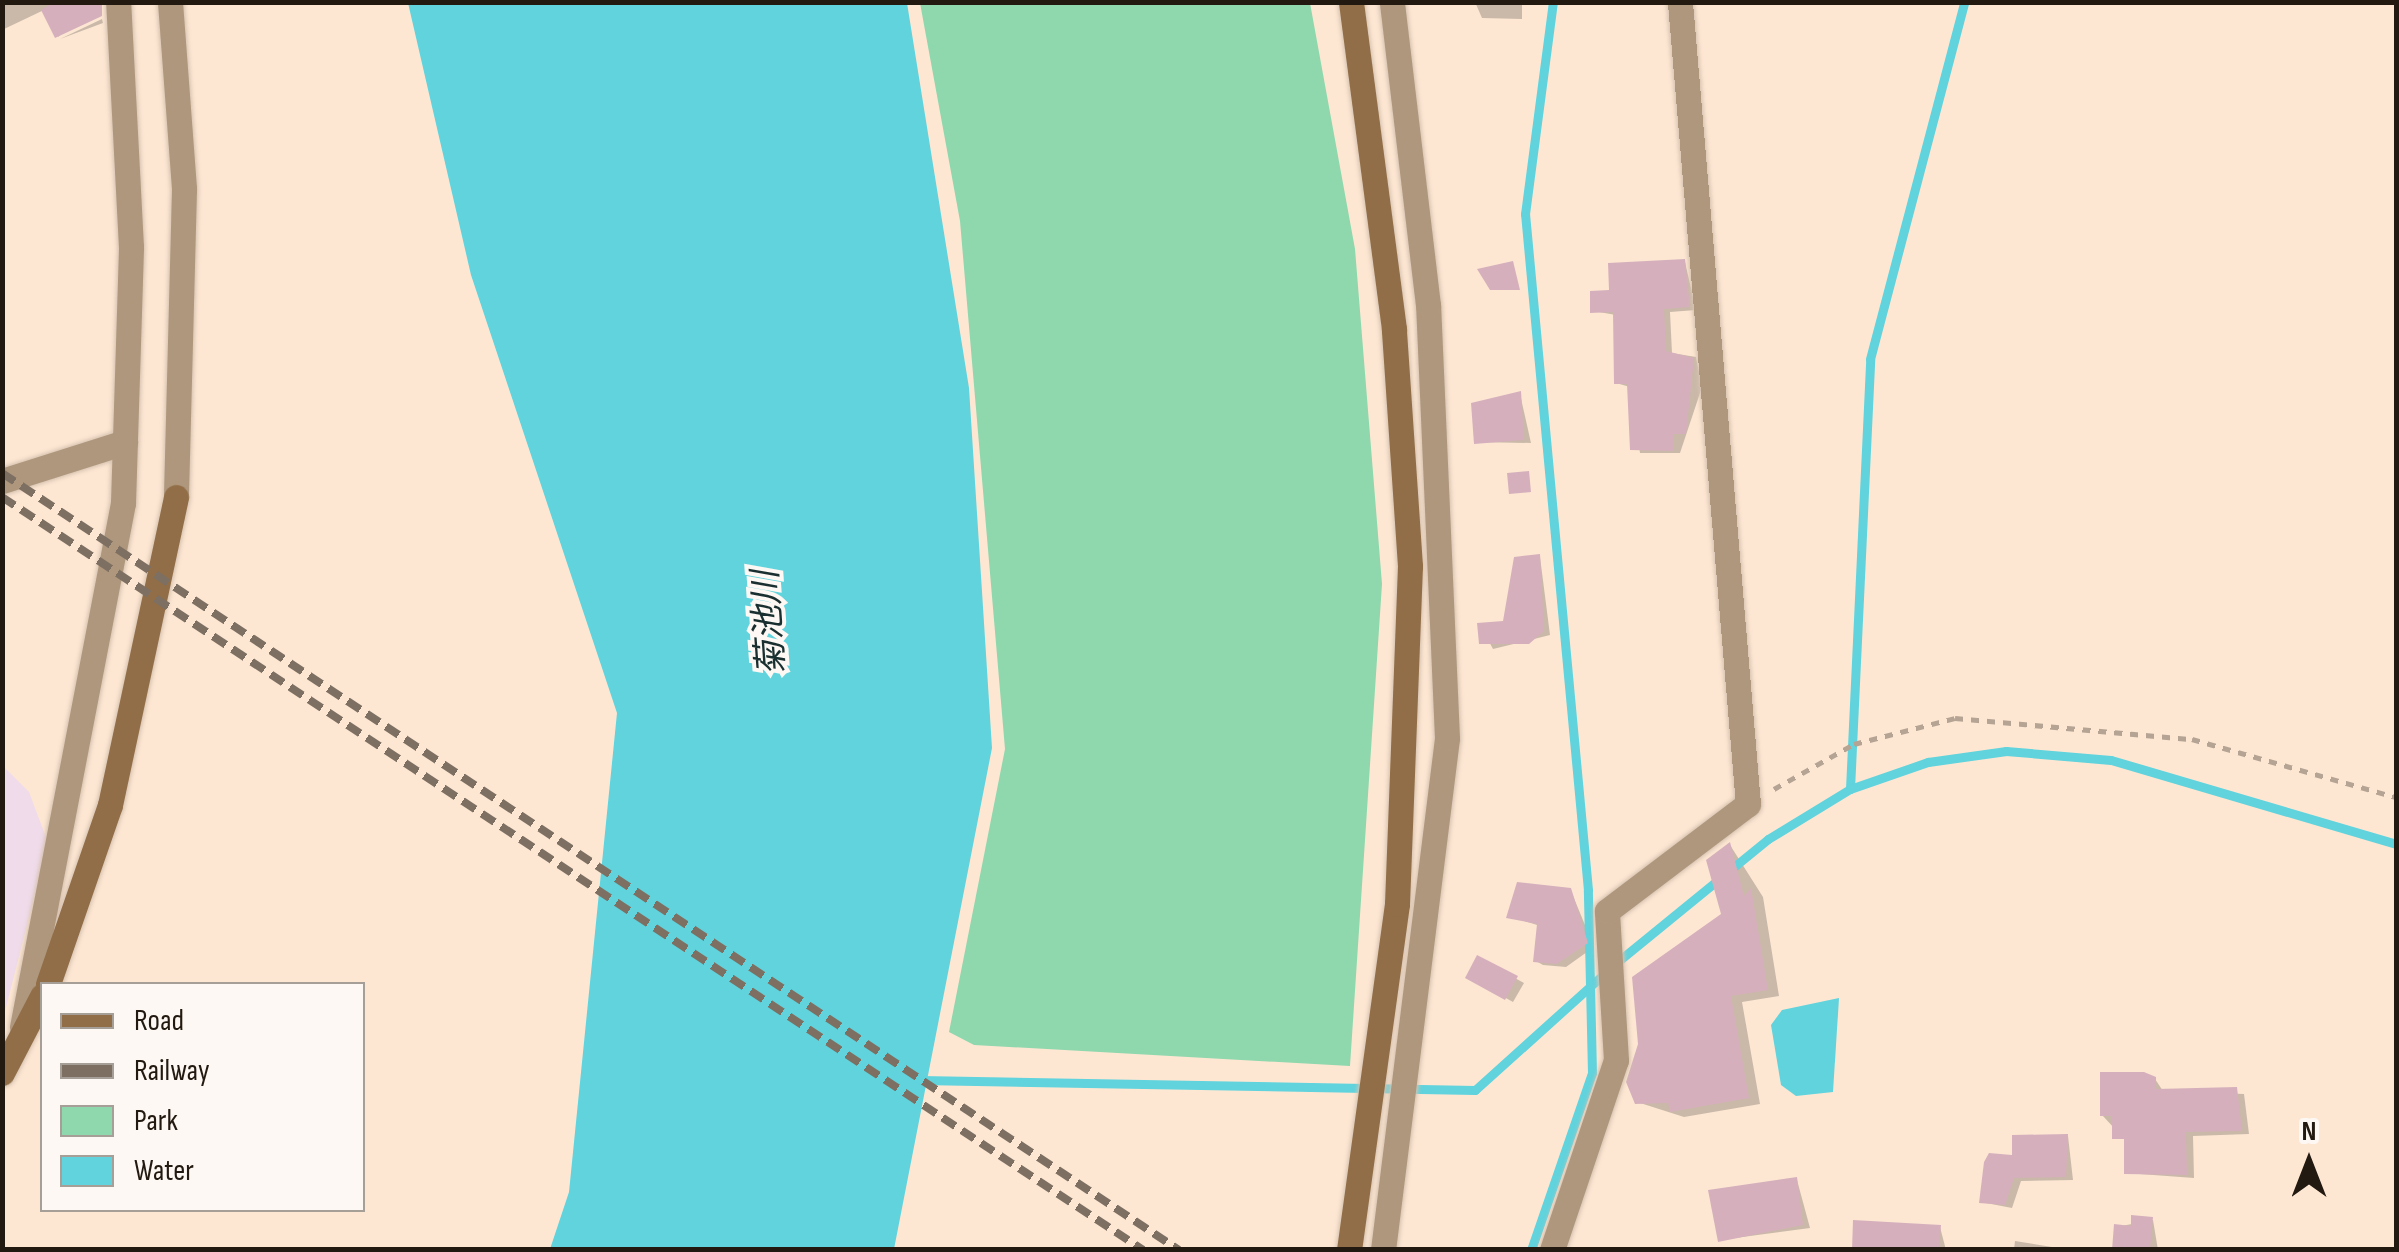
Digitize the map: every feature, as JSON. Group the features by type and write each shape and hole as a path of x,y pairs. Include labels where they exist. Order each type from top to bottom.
{"street":[{"path":"18,1042 100,650 125,442 130,210 118,2"},
{"path":"49,982 110,805 176,498 184,189 170,2"},
{"path":"1348,1250 1398,904 1410,566 1394,329 1351,2"},
{"path":"1383,1250 1448,738 1428,305 1392,2"},
{"path":"1552,1250 1616,1060 1606,911 1748,804 1680,2"},
{"path":"2,481 125,442"},
{"path":"2,1073 40,1000"},
{"path":"1390,1218 1399,1250"}],"path":[{"path":"1748,804 1854,744 1956,718 2192,739 2396,796"}],"shaded area":[{"path":"3,766 29,792 48,843 3,1019"}],"green space":[{"path":"920,3 1310,3 1355,249 1382,584 1350,1066 974,1045 949,1032 1005,749 960,221"}],"water":[{"name":"菊池川","path":"408,3 907,3 969,388 992,748 894,1249 550,1249 569,1192 617,713 471,275"},
{"path":"1839,998 1833,1092 1796,1096 1781,1085 1771,1025 1782,1010"}],"building":[{"path":"55,2 102,2 102,16 55,38 41,10"},
{"path":"1685,259 1690,307 1664,309 1666,351 1694,358 1686,434 1673,434 1673,451 1630,450 1627,384 1614,384 1613,312 1590,313 1590,291 1609,290 1608,263"},
{"path":"1513,261 1520,290 1490,290 1477,269"},
{"path":"1521,391 1524,440 1474,444 1471,403"},
{"path":"1529,471 1531,492 1509,494 1507,473"},
{"path":"1540,554 1544,631 1529,644 1479,644 1477,623 1503,621 1514,557"},
{"path":"1730,842 1744,896 1751,888 1768,990 1731,996 1749,1098 1670,1112 1668,1103 1635,1104 1626,1082 1638,1044 1632,977 1721,914 1706,860"},
{"path":"1517,882 1571,888 1588,943 1557,964 1533,962 1537,924 1506,918"},
{"path":"1477,955 1518,976 1505,1000 1465,978"},
{"path":"2100,1072 2144,1072 2156,1077 2156,1089 2237,1087 2242,1131 2186,1132 2187,1175 2124,1174 2124,1139 2112,1139 2112,1116 2100,1116"},
{"path":"2068,1134 2066,1177 2014,1178 2005,1205 1979,1203 1984,1162 1989,1153 2012,1155 2012,1135"},
{"path":"1797,1177 1803,1225 1718,1242 1708,1190"},
{"path":"2131,1215 2153,1217 2150,1250 2112,1250 2114,1224 2131,1226"},
{"path":"1853,1220 1941,1225 1939,1250 1852,1250"}],"waterway":[{"path":"1531,1250 1592,1073 1588,890 1525,214 1553,2"},
{"path":"1850,789 1870,359 1964,2"},
{"path":"1616,963 1768,839 1850,789 1928,762 2006,751 2111,760 2396,844"},
{"path":"920,1080 1475,1090 1604,974"}],"railway":[{"path":"2,473 1179,1250"},
{"path":"2,497 1143,1250"}]}
